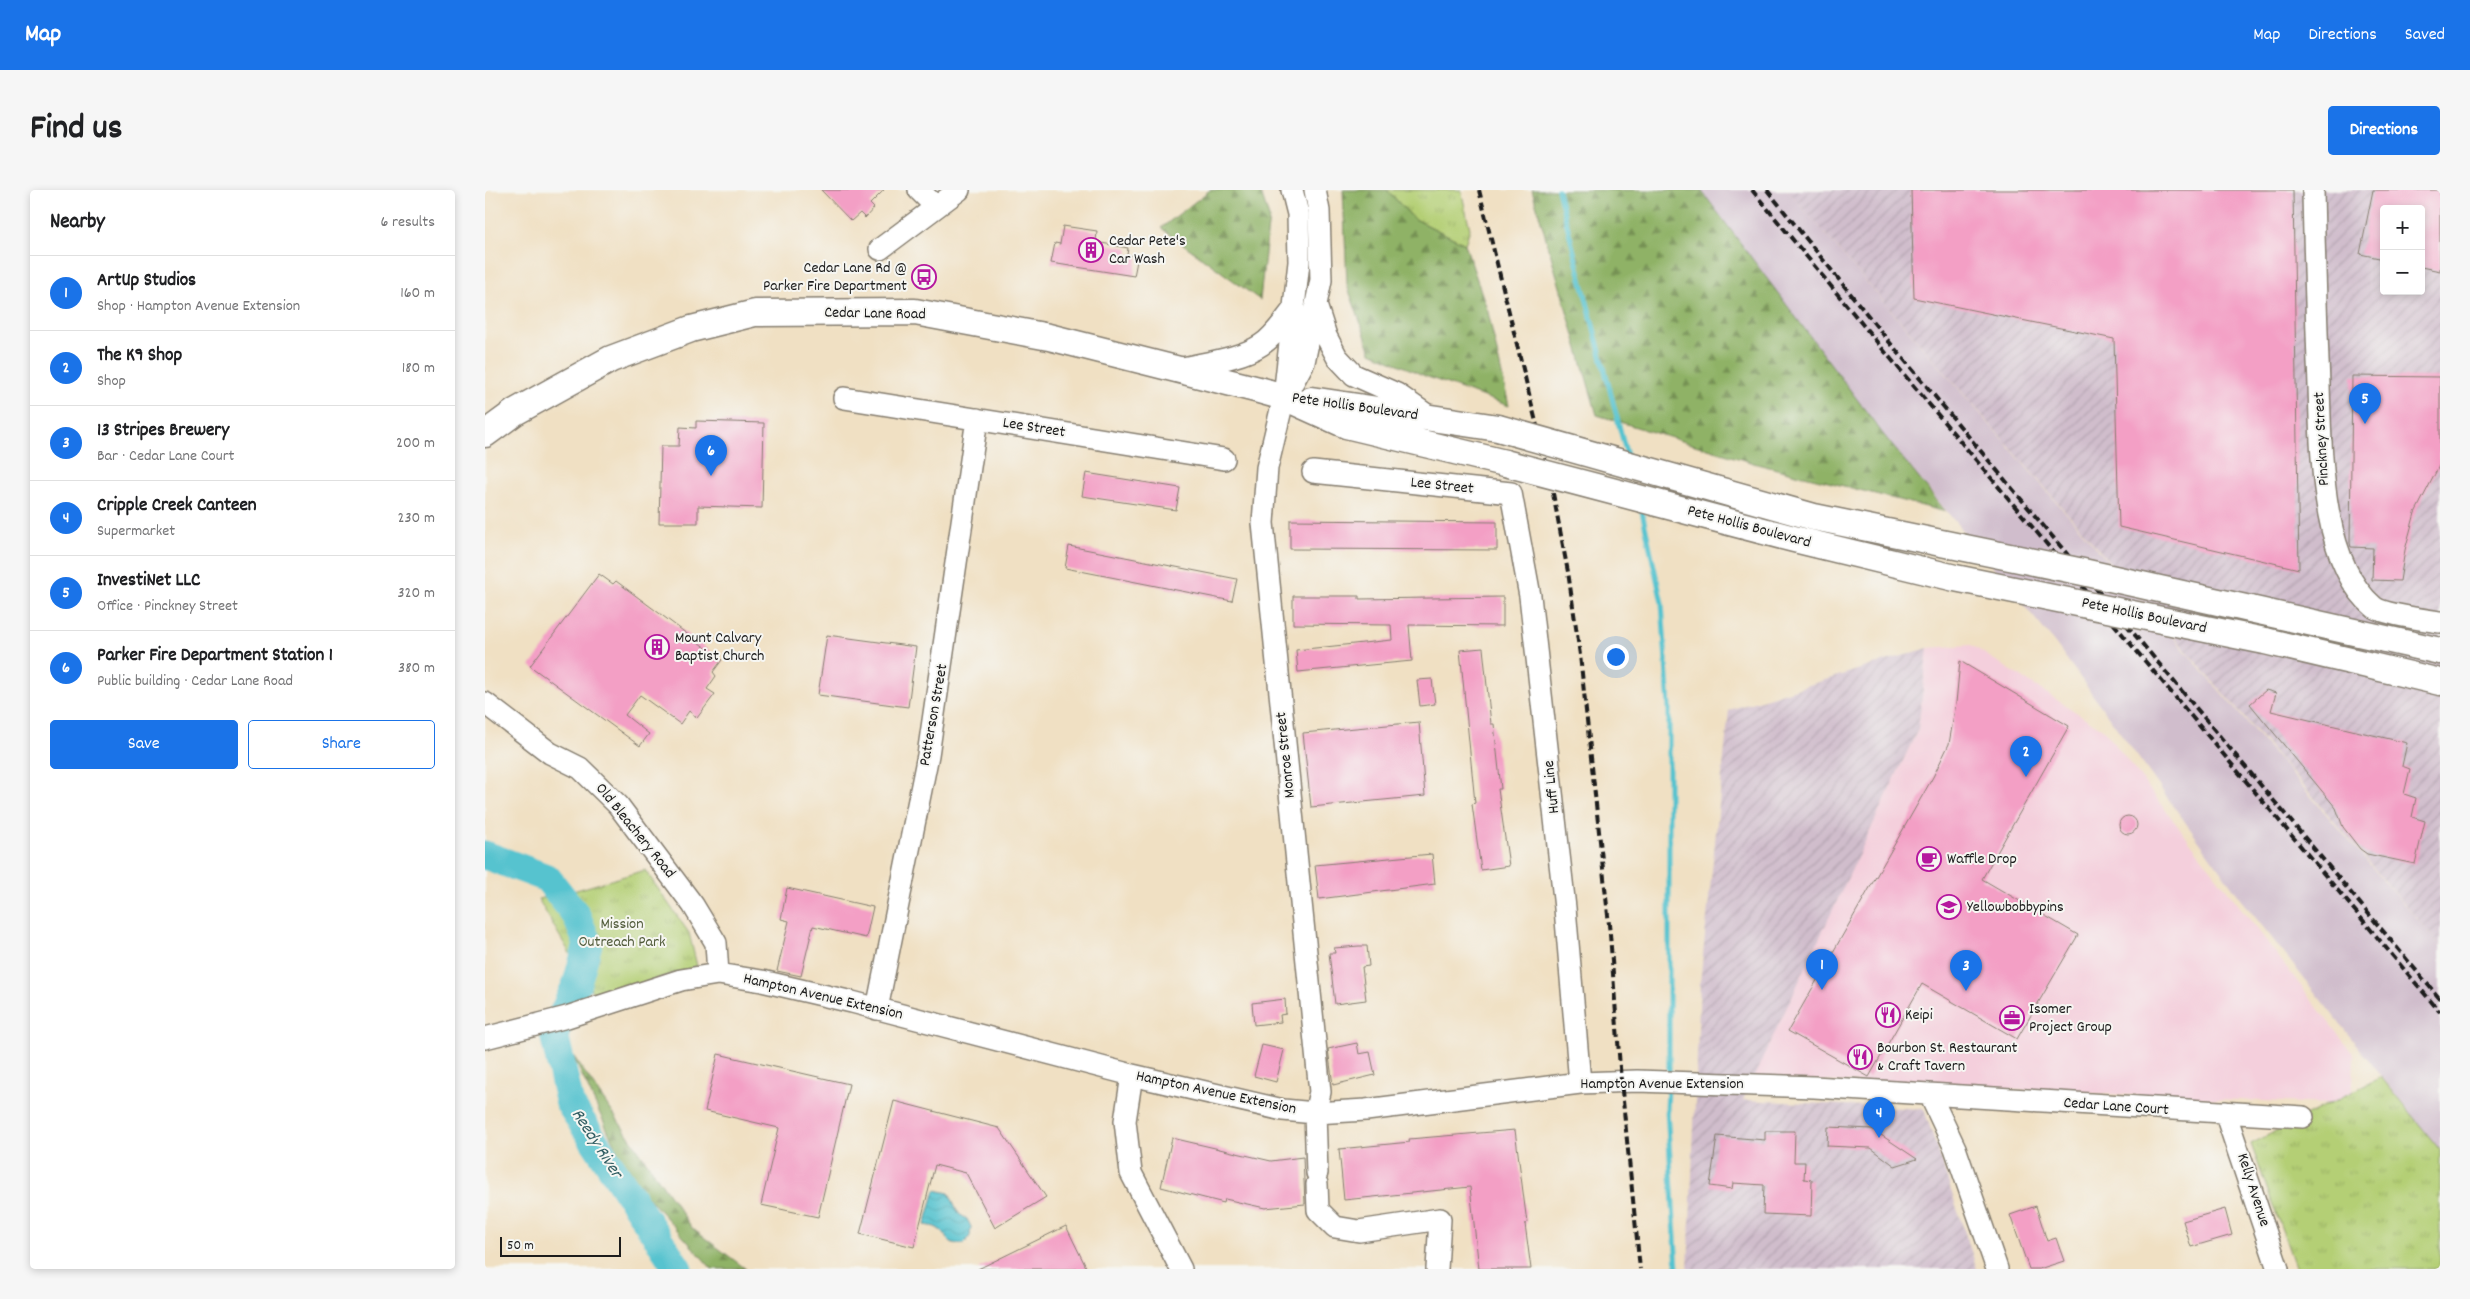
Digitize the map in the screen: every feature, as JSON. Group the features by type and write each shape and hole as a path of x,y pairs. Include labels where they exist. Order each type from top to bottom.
{"main road":[{"name":"Cedar Lane Road","path":"485,434 515,412 611,359 691,329 755,313 915,312 1049,337 1284,397"},
{"name":"Pete Hollis Boulevard","path":"1284,397 1498,428 1814,517 2083,572 2440,651"},
{"name":"Pete Hollis Boulevard","path":"1284,397 1346,426 1505,463 1794,539 1955,578 2265,641 2440,682"}],"street":[{"path":"919,190 936,208"},
{"path":"880,249 959,190"},
{"path":"1284,397 1299,262 1298,214 1292,190"},
{"path":"1284,397 1304,362 1321,280 1319,211 1315,190"},
{"name":"Pinckney Street","path":"2313,190 2321,465 2338,549 2357,590 2375,608 2440,622"},
{"path":"1317,305 1326,336 1337,358 1354,375 1397,394 1432,418"},
{"path":"1178,369 1241,354 1259,346 1277,331 1294,308"},
{"name":"Monroe Street","path":"1284,397 1267,468 1263,523 1320,1092 1315,1113 1318,1210 1335,1227 1359,1231 1440,1219 1437,1269"},
{"name":"Lee Street","path":"844,398 1224,459"},
{"name":"Patterson Street","path":"877,1009 928,755 977,419"},
{"name":"Lee Street","path":"1313,472 1511,493"},
{"name":"Huff Line","path":"1511,493 1531,596 1565,908 1580,1083"},
{"name":"Old Bleachery Road","path":"485,703 550,753 580,768 618,805 693,905 716,943 718,974"},
{"name":"Hampton Avenue Extension","path":"485,1038 567,1017 681,980 718,974 763,981 1132,1075 1283,1110 1315,1113 1366,1110 1580,1083 1637,1081 1804,1087 1930,1095"},
{"path":"1132,1075 1125,1121 1131,1173 1181,1269"},
{"path":"1930,1095 1955,1148 1997,1269"},
{"name":"Cedar Lane Court","path":"1930,1095 2303,1116"},
{"name":"Kelly Avenue","path":"2225,1112 2278,1269"}],"shaded area":[{"path":"1701,190 1787,190 2440,946 2440,1150 2244,903 2055,643 1883,434"},
{"path":"1787,190 2440,190 2440,946 2320,805"},
{"path":"1971,645 2104,730 2354,1055 2352,1105 1753,1078 1918,729 1928,648"},
{"path":"1928,648 1918,729 1743,1100 1924,1109 1977,1269 1688,1269 1700,983 1729,710"}],"green space":[{"path":"1210,190 1260,190 1269,217 1260,300 1161,228"},
{"path":"1343,190 1387,190 1413,218 1465,244 1488,312 1509,406 1425,376 1371,352 1347,285"},
{"path":"1387,190 1461,190 1470,229 1465,244 1413,218"},
{"path":"1532,190 1701,190 1883,434 1946,512 1757,464 1597,415"},
{"name":"Mission Outreach Park","path":"645,870 689,933 697,966 596,998 538,899 556,896"},
{"path":"572,1054 693,1229 746,1269 712,1269 629,1176"},
{"path":"2381,1077 2440,1150 2440,1269 2296,1269 2251,1144"}],"water":[{"path":"935,1190 949,1193 959,1214 967,1219 971,1227 970,1236 964,1244 954,1243 937,1228 925,1225"}],"building":[{"path":"821,190 884,190 870,204 874,208 865,218 860,213 851,221"},
{"path":"1911,190 2293,190 2299,569 2119,527 2114,339 1914,298"},
{"path":"2373,190 2440,190 2440,271 2425,268 2425,205 2380,205 2380,258 2360,254"},
{"name":"Cedar Pete's Car Wash","path":"1063,226 1097,231 1096,242 1128,248 1127,255 1138,256 1134,276 1051,263 1055,243 1060,244"},
{"path":"2352,376 2440,377 2440,464 2415,513 2405,550 2400,581 2372,580 2373,548 2351,547 2350,543"},
{"path":"696,421 764,423 762,508 698,506 698,523 659,523 661,446 679,446 680,427 696,428"},
{"path":"1086,473 1180,488 1176,510 1082,496"},
{"path":"1290,520 1497,522 1497,550 1290,549"},
{"path":"1069,546 1237,579 1232,601 1065,568"},
{"name":"Mount Calvary Baptist Church","path":"599,574 613,584 616,581 722,660 713,672 716,676 707,689 715,694 697,718 689,711 680,724 640,695 625,715 649,734 640,746 530,666"},
{"path":"1293,596 1359,596 1359,599 1503,597 1503,626 1409,625 1412,661 1298,672 1296,650 1392,640 1391,625 1293,624"},
{"path":"827,635 916,647 908,707 818,695"},
{"path":"1483,648 1491,724 1494,724 1501,789 1498,789 1509,866 1481,870 1472,804 1475,803 1460,650"},
{"path":"1960,661 2069,726 1982,879 2078,935 2017,1039 1922,984 1869,1077 1788,1031 1933,777 1949,744 1956,703"},
{"path":"1432,679 1435,704 1420,706 1417,680"},
{"path":"2266,690 2276,693 2271,711 2407,743 2402,766 2410,769 2404,794 2416,798 2412,817 2425,821 2415,864 2367,854 2360,849 2343,827 2336,808 2250,704"},
{"path":"1419,722 1425,796 1311,807 1303,733"},
{"path":"2124,816 2132,816 2137,821 2135,832 2124,834 2119,829 2119,821"},
{"path":"1432,854 1435,884 1319,899 1315,865"},
{"path":"787,888 873,907 866,938 813,926 801,976 777,971 789,921 781,919"},
{"path":"1367,946 1369,966 1362,967 1366,1000 1335,1004 1329,953 1335,953 1334,948"},
{"path":"1285,999 1286,1014 1280,1015 1281,1022 1254,1025 1252,1003"},
{"path":"1357,1043 1359,1054 1370,1052 1375,1075 1333,1085 1328,1049"},
{"path":"1262,1045 1284,1050 1276,1082 1254,1076"},
{"path":"718,1054 849,1084 818,1217 761,1205 779,1128 705,1111"},
{"path":"894,1101 999,1128 1046,1197 995,1228 966,1173 935,1165 914,1247 860,1234"},
{"path":"1828,1127 1872,1129 1917,1159 1895,1166 1871,1148 1827,1146"},
{"path":"1515,1130 1531,1269 1479,1269 1470,1187 1344,1200 1339,1149 1410,1142 1409,1139"},
{"path":"1765,1131 1795,1131 1794,1162 1805,1162 1804,1179 1812,1180 1811,1216 1763,1214 1764,1185 1733,1183 1732,1189 1710,1186 1717,1136 1765,1140"},
{"path":"1172,1138 1271,1161 1303,1157 1305,1204 1265,1208 1225,1199 1224,1203 1161,1187"},
{"path":"2036,1206 2047,1241 2056,1238 2064,1261 2039,1269 2029,1269 2010,1215"},
{"path":"2225,1209 2232,1235 2191,1247 2183,1221"},
{"path":"1066,1226 1087,1269 978,1269"}],"waterway":[{"path":"1558,190 1627,456"},
{"path":"1641,507 1662,603 1669,707 1669,1076"},
{"name":"Reedy River","path":"485,855 547,878 576,915 588,944 577,983 554,1034 570,1104 678,1269"},
{"path":"1668,1087 1667,1110 1677,1269"}],"railway":[{"path":"1479,190 1551,483 1568,572 1580,655 1610,934 1621,1081 1640,1269"},
{"path":"1752,190 1881,347 2440,1012"},
{"path":"1767,190 1886,338 2440,999"}],"place":[{"name":"Cedar Pete's Car Wash","path":"1091,250"},
{"name":"Cedar Lane Rd @ Parker Fire Department","path":"924,277"},
{"name":"InvestiNet LLC","path":"2365,424"},
{"name":"Parker Fire Department Station 1","path":"711,476"},
{"name":"Mount Calvary Baptist Church","path":"657,647"},
{"name":"The K9 Shop","path":"2026,777"},
{"name":"Waffle Drop","path":"1929,859"},
{"name":"Yellowbobbypins","path":"1949,907"},
{"name":"ArtUp Studios","path":"1822,990"},
{"name":"13 Stripes Brewery","path":"1966,991"},
{"name":"Keipi","path":"1888,1015"},
{"name":"Isomer Project Group","path":"2012,1018"},
{"name":"Bourbon St. Restaurant & Craft Tavern","path":"1860,1057"},
{"name":"Cripple Creek Canteen","path":"1879,1138"}]}
